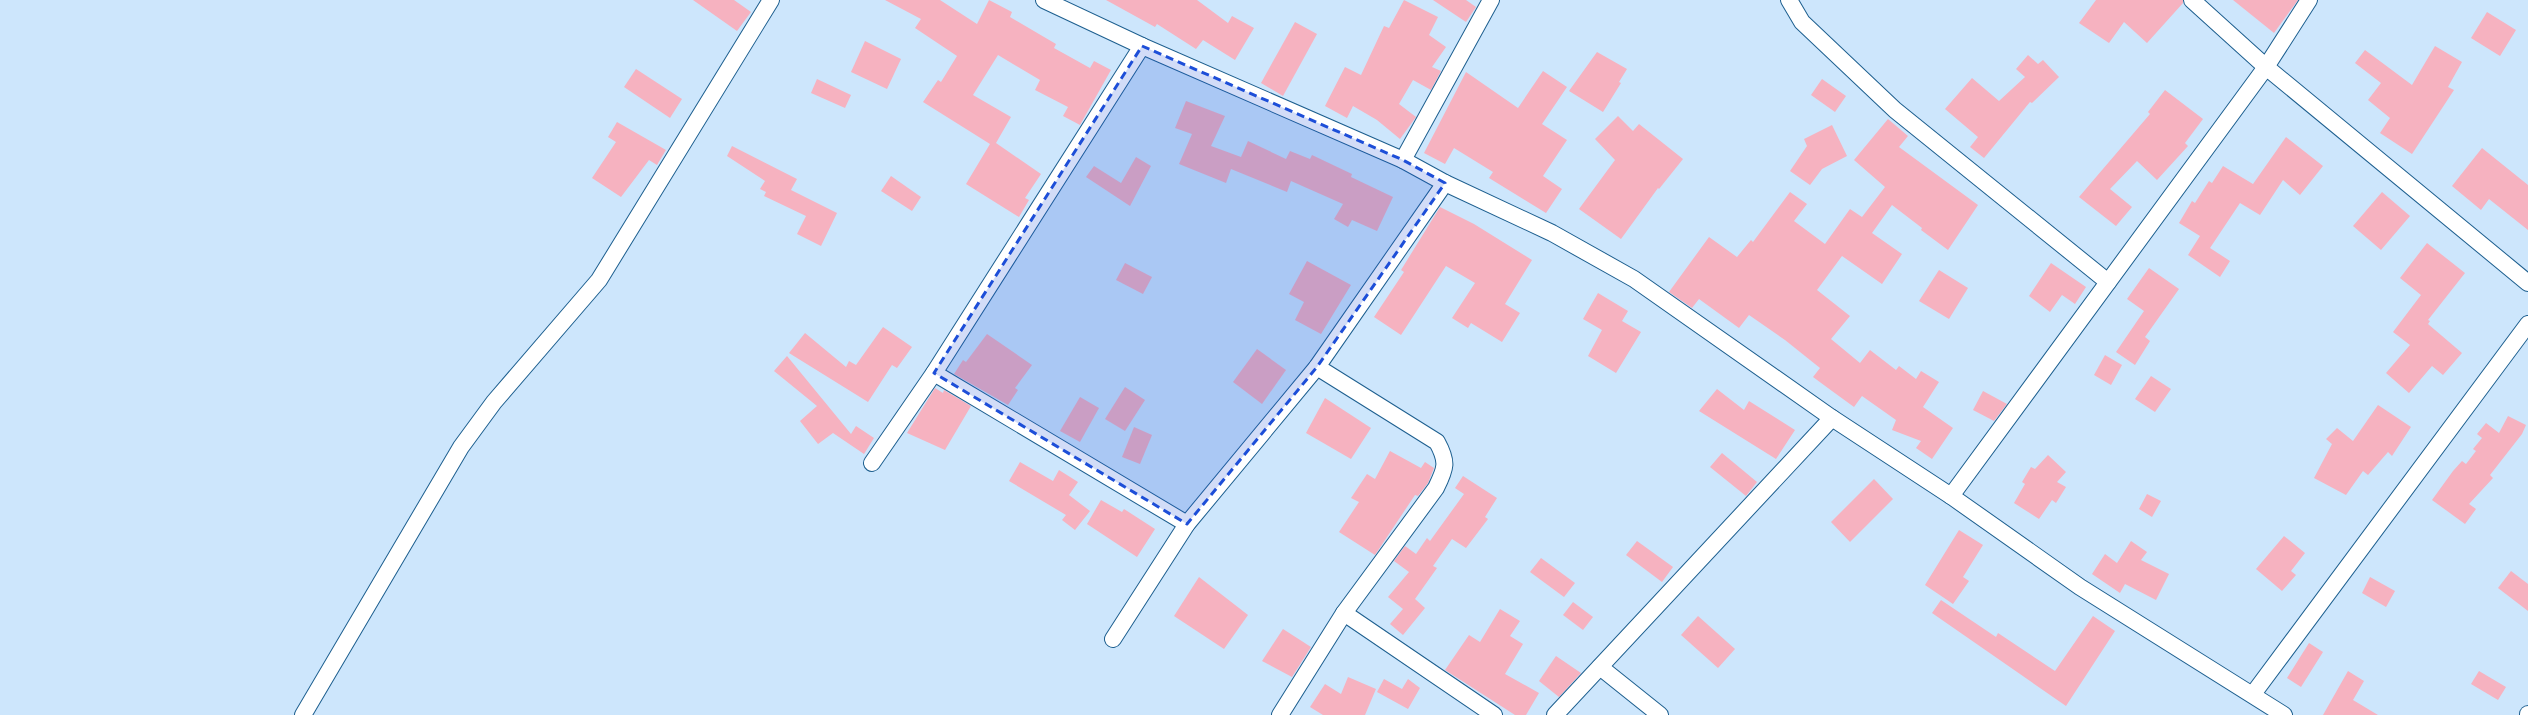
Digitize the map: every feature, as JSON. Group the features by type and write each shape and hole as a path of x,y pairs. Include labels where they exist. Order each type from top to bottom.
{"street":[{"path":"303,715 462,446 494,402 599,280 771,0"},
{"path":"1044,0 1142,46 1403,160 1445,183 1552,233 1634,279 1832,418 1951,496 2080,587 2253,694 2284,715"},
{"path":"1403,160 1492,0"},
{"path":"1789,0 1802,22 1895,110 2108,282"},
{"path":"2192,0 2266,67 2528,283"},
{"path":"1951,496 2266,67 2309,0"},
{"path":"872,463 934,373 1142,46"},
{"path":"1113,639 1187,524 1317,367 1445,183"},
{"path":"2253,694 2528,324"},
{"path":"1280,715 1344,613 1436,488 1444,471 1445,457 1437,442 1317,367"},
{"path":"934,373 1187,524"},
{"path":"1556,715 1832,418"},
{"path":"1344,613 1494,715"},
{"path":"1600,667 1660,715"}],"highlighted area":[{"path":"1142,46 1403,160 1445,183 1317,367 1187,524 934,373"}],"building":[{"path":"693,0 734,0 751,12 737,31"},
{"path":"885,0 940,0 977,24 989,0 1012,12 1010,17 1056,44 1054,48 1090,68 1094,61 1111,70 1080,125 1063,116 1068,107 1035,90 1040,80 998,55 973,95 1011,117 996,143 1041,174 1025,198 1029,200 1019,217 966,184 990,144 923,102 938,80 941,82 957,56 915,28 921,19"},
{"path":"1106,0 1197,0 1228,23 1232,16 1254,28 1235,60 1203,40 1196,49 1157,24 1155,27"},
{"path":"1404,0 1438,17 1429,35 1446,47 1432,67 1441,71 1431,90 1413,80 1399,104 1416,117 1400,139 1377,120 1353,106 1347,118 1325,106 1345,67 1361,75 1384,26 1389,28"},
{"path":"1433,0 1466,0 1476,7 1466,22"},
{"path":"2096,0 2183,0 2183,3 2147,43 2124,22 2109,43 2079,23"},
{"path":"2233,0 2298,0 2274,33"},
{"path":"2487,12 2516,30 2500,56 2471,38"},
{"path":"1295,22 1317,34 1283,96 1261,83"},
{"path":"865,41 901,59 887,89 851,72"},
{"path":"2435,46 2462,62 2448,87 2454,90 2412,154 2380,133 2390,118 2368,100 2381,83 2355,63 2365,50 2412,85"},
{"path":"1597,52 1627,69 1619,82 1621,83 1603,112 1569,91"},
{"path":"2028,55 2038,64 2043,60 2059,77 2032,103 2030,102 1984,158 1970,147 1978,137 1945,109 1972,78 1999,101 2025,77 2016,69"},
{"path":"636,69 682,99 670,118 624,87"},
{"path":"1543,71 1567,87 1542,124 1567,140 1543,176 1562,189 1546,213 1489,178 1493,172 1454,148 1445,164 1424,153 1466,72 1518,108"},
{"path":"817,79 851,95 845,108 811,93"},
{"path":"1822,79 1846,96 1835,112 1811,95"},
{"path":"2165,90 2203,119 2185,143 2188,146 2157,180 2137,161 2110,189 2132,207 2116,226 2079,197 2150,114 2148,112"},
{"path":"1186,101 1225,116 1211,146 1241,157 1248,141 1286,159 1290,151 1310,159 1312,155 1352,174 1351,177 1393,197 1377,231 1352,220 1348,227 1334,219 1343,204 1291,181 1287,192 1231,169 1226,183 1179,164 1192,134 1175,128"},
{"path":"1618,116 1633,131 1639,124 1683,159 1659,189 1658,188 1621,239 1579,209 1615,160 1595,139"},
{"path":"1888,119 1908,136 1899,147 1978,205 1948,250 1921,230 1922,228 1892,205 1872,233 1902,254 1882,284 1842,256 1817,290 1850,316 1831,339 1860,363 1870,350 1896,370 1899,366 1916,379 1921,371 1939,382 1923,407 1953,428 1932,459 1916,448 1921,441 1892,430 1896,420 1862,396 1854,407 1813,377 1820,368 1785,340 1749,315 1739,328 1699,299 1692,308 1669,292 1709,237 1737,257 1751,240 1753,242 1790,192 1807,204 1794,221 1825,244 1850,209 1862,217 1885,187 1854,160"},
{"path":"617,122 666,150 657,165 649,160 621,197 592,178 616,142 608,137"},
{"path":"1832,125 1847,156 1822,169 1810,185 1790,171 1807,146 1804,139"},
{"path":"2286,137 2323,166 2300,195 2283,180 2260,215 2240,203 2210,248 2230,261 2220,277 2188,255 2200,236 2179,223 2192,201 2195,203 2209,181 2212,183 2223,166 2253,184"},
{"path":"732,146 797,179 791,190 837,213 821,246 797,234 806,216 764,196 766,192 760,189 765,181 727,156"},
{"path":"2482,148 2528,185 2528,230 2489,199 2481,210 2452,186"},
{"path":"1136,157 1151,166 1130,206 1086,177 1094,166 1121,183"},
{"path":"891,176 921,197 912,211 881,191"},
{"path":"2382,192 2410,216 2381,250 2353,226"},
{"path":"1440,207 1474,224 1532,260 1505,304 1520,313 1502,342 1471,323 1468,328 1452,318 1475,283 1446,266 1401,335 1374,317 1404,272 1401,270"},
{"path":"2427,243 2465,273 2428,320 2430,321 2428,324 2462,353 2443,375 2432,366 2409,393 2386,373 2410,345 2393,332 2421,295 2400,278"},
{"path":"1307,261 1351,285 1321,334 1295,320 1304,302 1289,294"},
{"path":"1125,263 1152,277 1143,294 1116,280"},
{"path":"2051,263 2086,287 2075,304 2062,295 2050,312 2029,296"},
{"path":"2149,268 2179,289 2145,337 2150,341 2135,365 2116,352 2144,311 2127,299"},
{"path":"1939,270 1968,288 1949,319 1919,301"},
{"path":"1598,293 1628,311 1622,321 1641,332 1616,373 1588,356 1602,330 1583,319"},
{"path":"883,327 912,347 897,368 892,365 868,402 789,353 805,333 846,367 849,361 856,365"},
{"path":"987,334 1032,365 1015,388 1018,390 1008,405 954,374 963,360 966,362"},
{"path":"1257,349 1286,370 1262,404 1233,382"},
{"path":"2105,355 2122,365 2111,385 2094,375"},
{"path":"787,356 851,434 856,426 874,438 864,454 833,433 818,444 800,421 817,406 774,371"},
{"path":"2151,376 2171,389 2155,412 2135,399"},
{"path":"1125,387 1145,400 1125,431 1105,419"},
{"path":"935,388 943,393 944,390 971,406 945,450 907,433"},
{"path":"1717,389 1744,410 1749,401 1795,430 1776,459 1699,411"},
{"path":"1983,391 2007,404 1994,421 1973,410"},
{"path":"1080,397 1099,408 1080,442 1060,431"},
{"path":"1325,398 1371,428 1351,459 1306,433"},
{"path":"2378,405 2411,427 2392,456 2388,452 2368,475 2363,471 2346,495 2314,478 2332,444 2326,439 2337,428 2353,441"},
{"path":"2508,416 2526,425 2522,434 2490,475 2493,478 2469,504 2476,509 2465,524 2432,500 2453,471 2462,461 2466,464 2476,451 2473,449 2482,438 2477,434 2486,423 2499,433"},
{"path":"1134,427 1152,435 1140,464 1122,457"},
{"path":"1390,451 1421,468 1425,462 1434,468 1428,483 1418,496 1415,495 1375,555 1339,532 1359,502 1351,498 1367,474 1375,479"},
{"path":"1722,453 1757,482 1746,496 1710,467"},
{"path":"2048,455 2066,472 2057,482 2066,487 2056,503 2052,500 2039,519 2014,503 2025,484 2022,482 2031,467 2035,469"},
{"path":"1020,462 1053,481 1059,470 1078,482 1069,495 1090,511 1075,530 1062,520 1066,515 1009,481"},
{"path":"1463,476 1497,498 1485,517 1488,519 1466,548 1452,539 1433,566 1437,568 1415,599 1425,608 1403,635 1390,624 1403,609 1388,597 1409,572 1394,561 1405,546 1416,554 1427,538 1430,541 1464,494 1455,488"},
{"path":"1874,479 1893,499 1850,542 1831,522"},
{"path":"2147,494 2161,501 2152,517 2139,509"},
{"path":"1101,500 1122,512 1124,509 1155,529 1137,557 1087,524"},
{"path":"1959,530 1983,545 1963,577 1969,581 1953,604 1925,585"},
{"path":"2284,536 2305,553 2291,571 2296,575 2282,591 2256,569"},
{"path":"1637,541 1673,567 1662,582 1626,555"},
{"path":"2131,541 2147,552 2141,560 2169,574 2156,600 2125,584 2120,593 2092,574 2105,554 2117,563"},
{"path":"1541,558 1575,583 1564,597 1530,572"},
{"path":"2511,571 2528,584 2528,611 2498,588"},
{"path":"1199,577 1248,615 1224,649 1174,616"},
{"path":"2370,577 2395,591 2386,607 2362,593"},
{"path":"1941,600 1996,637 1998,633 2055,671 2093,616 2115,631 2066,706 1932,613"},
{"path":"1573,602 1593,617 1583,630 1563,615"},
{"path":"1500,609 1520,621 1510,636 1523,644 1505,674 1539,693 1526,715 1515,715 1445,670 1469,635 1480,642"},
{"path":"1698,616 1735,649 1718,668 1681,635"},
{"path":"1283,629 1311,647 1292,677 1262,661"},
{"path":"2309,643 2323,652 2301,687 2287,678"},
{"path":"1556,656 1581,673 1559,697 1539,681"},
{"path":"2348,671 2364,681 2353,700 2378,715 2323,715"},
{"path":"2479,671 2506,687 2498,700 2471,684"},
{"path":"1348,677 1376,689 1365,715 1323,715 1310,707 1325,684 1341,694"},
{"path":"1384,679 1402,689 1408,679 1420,688 1408,709 1377,692"}]}
